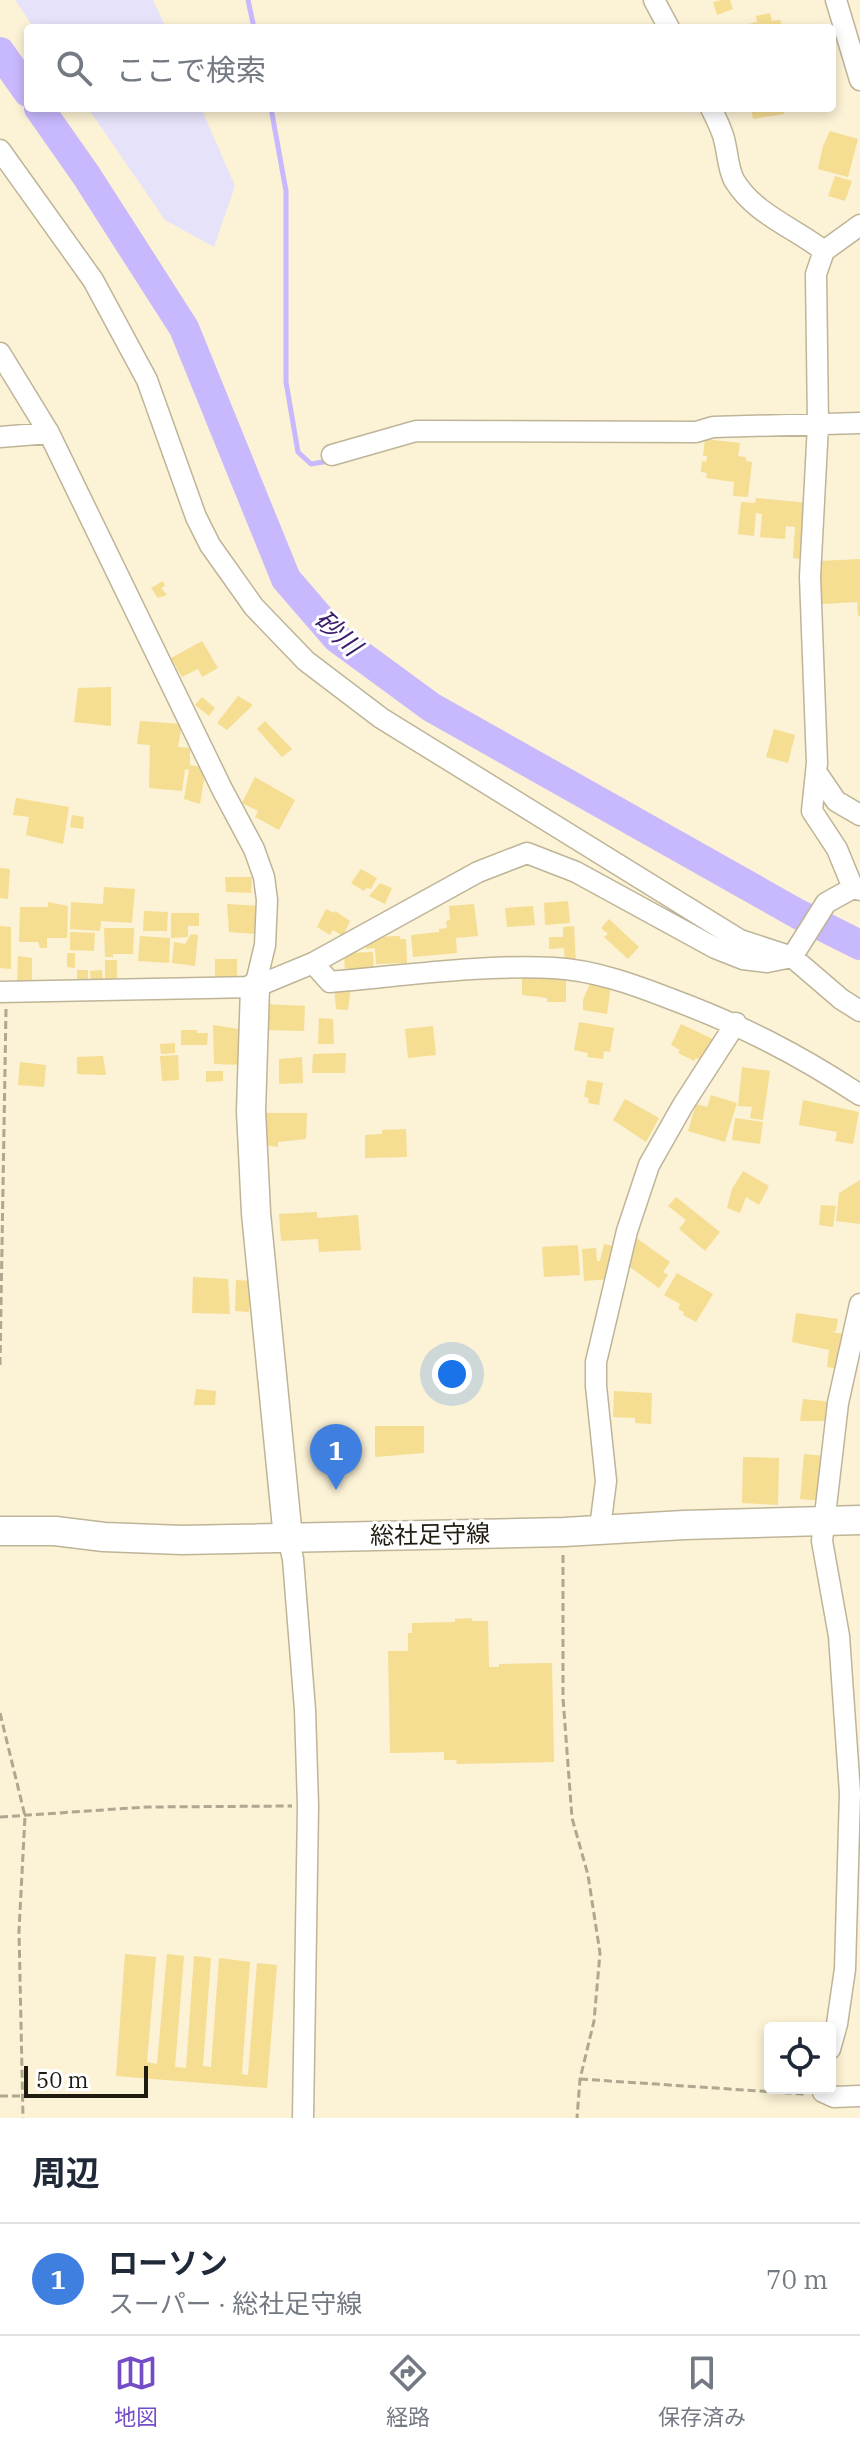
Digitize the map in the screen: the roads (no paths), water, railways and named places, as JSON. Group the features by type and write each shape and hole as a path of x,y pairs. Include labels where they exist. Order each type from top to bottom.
{"main road":[{"path":"255,987 251,1111 256,1213 288,1538"},
{"name":"総社足守線","path":"0,1531 55,1531 104,1537 182,1540 564,1532 600,1528 860,1520"}],"street":[{"path":"654,0 667,24"},
{"path":"836,0 860,80"},
{"path":"713,112 723,134 726,159 734,180 785,227 824,251"},
{"path":"0,150 93,280 147,380 196,517 210,545 254,607 306,661 381,718 740,940 796,952 841,999 860,1011"},
{"path":"3,992 255,987 313,963 478,872 527,853 576,872 715,948 743,959 767,962 796,952 826,903 857,889 837,849 812,811 817,773 810,577 818,429 816,274 824,251 860,225"},
{"path":"0,353 49,433 254,849 264,877 267,900 265,945 255,987"},
{"path":"332,455 416,431 696,432 713,427 818,429 860,423"},
{"path":"0,437 49,433"},
{"path":"817,773 836,801 860,815"},
{"path":"313,963 330,982 555,968 644,988 736,1023 808,1060 860,1095"},
{"path":"600,1528 606,1481 596,1362 627,1231 649,1165 736,1023"},
{"path":"836,2028 845,1969 850,1793 839,1636 822,1541 838,1403 860,1304"},
{"path":"288,1538 293,1559 305,1710 308,1806 303,2118"},
{"path":"829,2094 834,2097 860,2096"}],"waterway":[{"path":"248,0 253,24"},
{"name":"砂川","path":"0,52 24,86"},
{"name":"砂川","path":"42,112 184,328 286,579 337,638 431,707 798,914 860,945"},
{"path":"272,112 286,191 286,382 298,452 311,464 329,461"}],"place":[{"name":"ローソン","path":"336,1490"}]}
